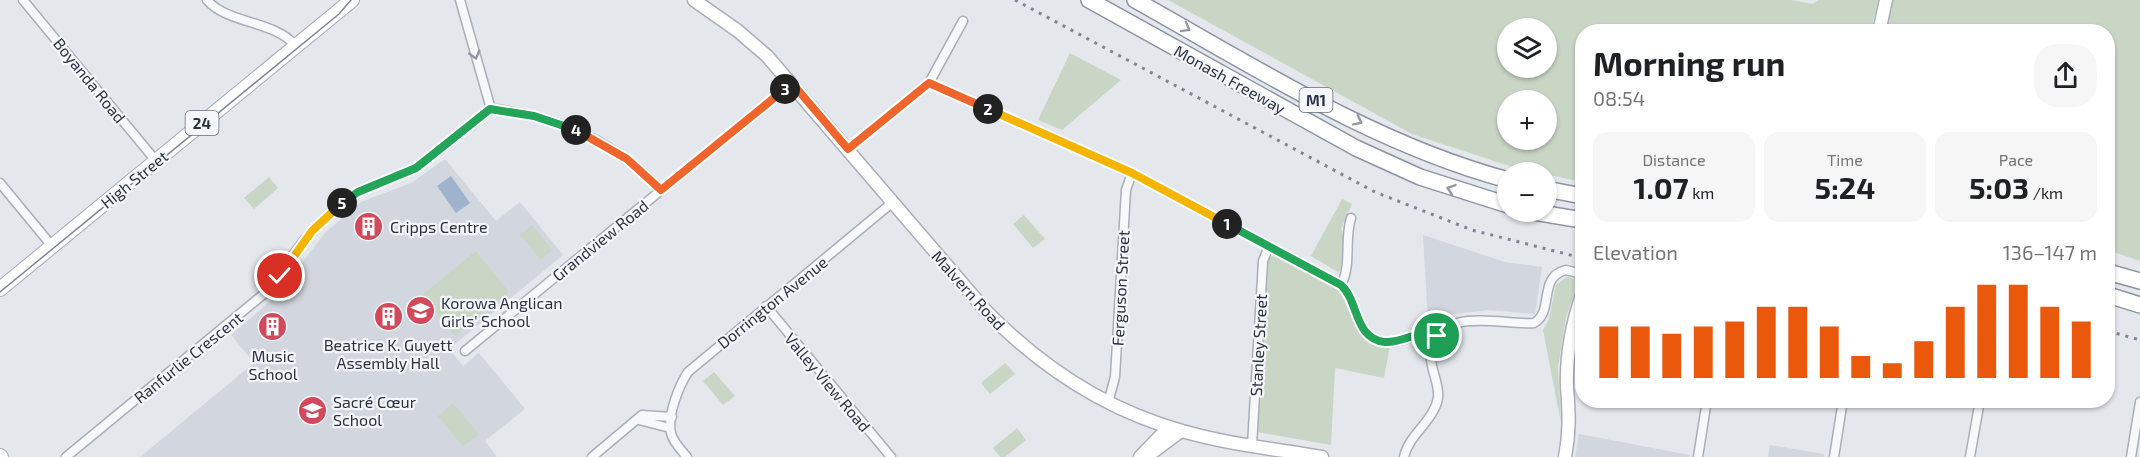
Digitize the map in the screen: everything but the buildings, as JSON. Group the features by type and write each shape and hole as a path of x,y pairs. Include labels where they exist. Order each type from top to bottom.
{"highway":[{"name":"Monash Freeway","path":"1089,0 1367,153 1428,180 1497,202"},
{"name":"Monash Freeway","path":"1135,0 1368,126 1437,157 1497,176"},
{"path":"1557,191 1575,195"},
{"path":"1557,216 1575,219"},
{"path":"2115,274 2140,281"},
{"path":"2115,297 2140,305"}],"main road":[{"name":"High Street","path":"0,289 352,0"},
{"name":"Malvern Road","path":"694,0 738,31 792,83 1007,333 1053,370 1108,403 1175,429 1322,457"},
{"path":"1881,24 1886,0"},
{"path":"1565,457 1571,426 1568,388 1569,349 1575,324"},
{"path":"1140,457 1175,429"},
{"path":"1146,457 1175,429"}],"street":[{"name":"Boyanda Road","path":"23,0 156,161"},
{"path":"207,0 217,8 286,36 296,46"},
{"path":"460,0 490,109 534,116 581,132 627,159 661,190"},
{"path":"848,149 929,83 963,21"},
{"name":"Grandview Road","path":"465,351 792,83"},
{"path":"929,83 1132,173 1341,285 1347,292 1362,328 1373,338 1387,342 1427,332 1439,333"},
{"name":"Ranfurlie Crescent","path":"66,457 265,293 304,240 334,209 358,192 416,168 490,109"},
{"name":"Ferguson Street","path":"1108,403 1114,386 1126,190 1132,173"},
{"path":"0,183 52,246"},
{"name":"Dorrington Avenue","path":"670,428 681,384 688,372 893,202"},
{"path":"1341,285 1346,273 1347,234 1351,219"},
{"name":"Stanley Street","path":"1252,445 1263,261 1269,246"},
{"path":"1404,457 1408,444 1431,414 1437,401 1438,391 1430,358 1432,347 1439,333 1451,326 1479,320 1534,323 1542,316 1552,278 1566,270 1575,272"},
{"name":"Valley View Road","path":"766,306 891,457"},
{"path":"1422,334 1432,347"},
{"path":"2130,457 2139,418 2140,402"},
{"path":"1698,457 1706,408"},
{"path":"1834,457 1842,408"},
{"path":"1970,457 1979,408"},
{"path":"592,457 646,414 672,417"},
{"path":"639,420 670,428 673,439 687,457"}],"shaded area":[{"name":"Korowa Anglican Girls' School","path":"445,159 496,221 520,202 563,255 449,349 463,366 479,353 525,409 485,441 497,457 140,457 254,363 231,335 275,297 326,232 361,202 411,183"},
{"path":"1423,235 1505,262 1542,267 1535,314 1489,310 1454,314 1428,322"},
{"path":"1579,434 1690,455 1689,457 1575,457"},
{"path":"1770,445 1824,454 1824,457 1768,457"}],"green space":[{"path":"1168,0 1791,0 1813,4 1819,0 1878,0 1873,24 1575,24 1575,180 1557,177 1557,162 1497,162 1412,134"},
{"path":"1893,0 2140,0 2140,261 2115,252 2115,24 1888,24"},
{"path":"1070,53 1121,80 1062,130 1038,120"},
{"path":"269,177 278,188 254,209 244,198"},
{"path":"1342,199 1352,204 1341,229 1344,233 1341,269 1338,272 1311,256"},
{"path":"1024,215 1045,239 1033,248 1013,224"},
{"path":"532,225 552,250 541,260 520,235"},
{"path":"476,251 509,292 455,336 422,295"},
{"path":"1276,255 1340,290 1361,334 1370,341 1390,346 1384,378 1335,368 1331,445 1257,432 1267,265 1269,258"},
{"path":"1567,277 1575,279 1575,291 1566,317 1558,367 1561,423 1543,330 1549,319 1556,285"},
{"path":"1005,363 1015,374 990,394 981,383"},
{"path":"714,372 735,396 723,405 703,381"},
{"path":"453,403 479,434 463,447 438,416"},
{"path":"1017,428 1026,440 1005,457 1000,457 993,448"}],"water":[{"path":"451,176 470,203 456,213 437,186"}],"tram line":[{"path":"0,292 339,14 351,0"}],"railway":[{"path":"1015,0 1375,192 1472,230 1575,256"},
{"path":"2115,333 2140,340"}],"place":[{"name":"Cripps Centre","path":"369,226"},
{"name":"Korowa Anglican Girls' School","path":"420,311"},
{"name":"Beatrice K. Guyett Assembly Hall","path":"388,316"},
{"name":"Music School","path":"273,327"},
{"name":"Sacré Cœur School","path":"312,410"}],"route":[{"path":"280,276 304,240 346,199 370,186 416,168 492,108 534,116 581,132 627,159 661,190 792,83 848,149 929,83 1132,173 1341,285 1347,292 1362,328 1373,338 1387,342 1427,332 1439,333 1437,336"}]}
